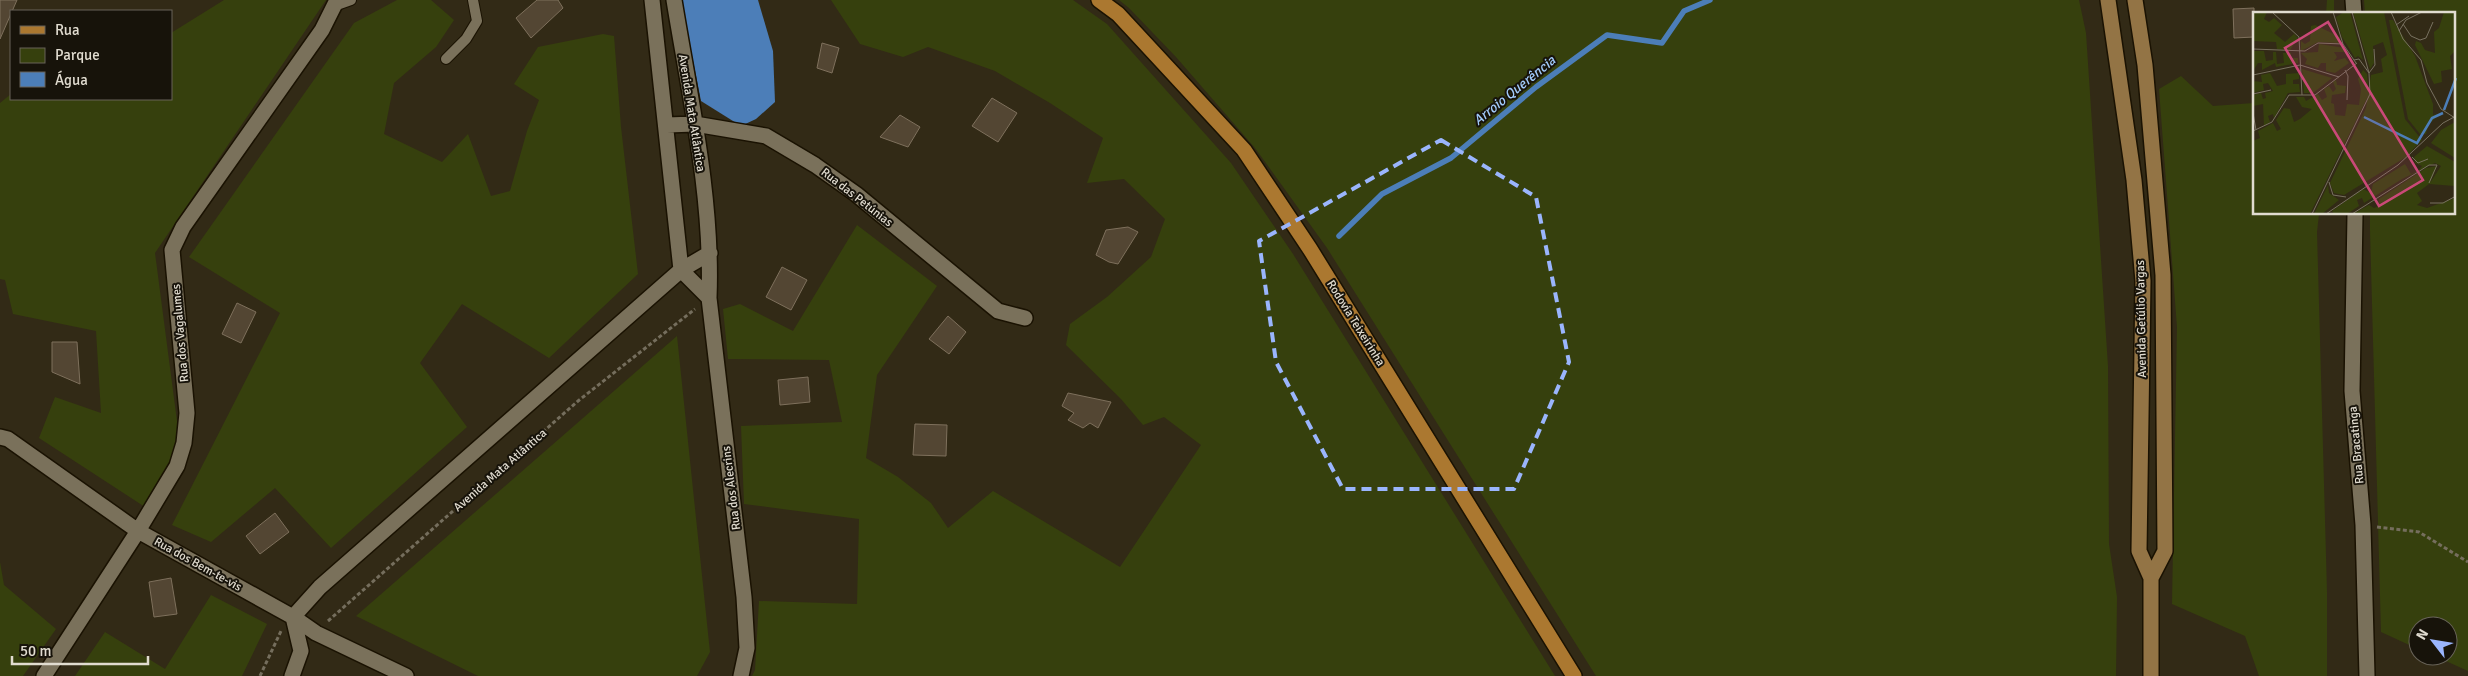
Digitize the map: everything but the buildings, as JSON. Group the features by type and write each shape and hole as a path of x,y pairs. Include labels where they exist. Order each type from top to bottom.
{"main road":[{"name":"Rodovia Teixeirinha","path":"1099,0 1118,14 1244,150 1310,249 1574,676"},
{"name":"Avenida Getúlio Vargas","path":"2108,0 2134,180 2143,281 2139,550 2151,578 2150,676"},
{"name":"Avenida Getúlio Vargas","path":"2135,0 2145,65 2163,275 2164,551 2151,578"}],"street":[{"name":"Avenida Mata Atlântica","path":"652,0 667,125 681,270"},
{"name":"Avenida Mata Atlântica","path":"674,0 695,124 710,253"},
{"name":"Rua dos Vagalumes","path":"44,676 138,531 177,466 184,444 187,412 172,250 183,227 322,30 335,3"},
{"name":"Rua das Petúnias","path":"667,125 695,124 766,136 815,164 856,194 998,311 1025,318"},
{"name":"Rua Bracatinga","path":"2355,215 2352,392 2363,525 2367,676"},
{"path":"292,676 301,651 292,617 320,587 681,270 710,253"},
{"name":"Rua dos Alecrins","path":"710,253 709,298 744,597 747,648 741,676"},
{"path":"681,270 709,298"},
{"name":"Rua dos Bem-te-vis","path":"0,437 8,439 138,531 292,617 316,633 406,676"}],"lane":[{"path":"335,3 351,0"},
{"path":"446,59 466,40 477,21 473,0"}],"path":[{"name":"Avenida Mata Atlântica","path":"316,633 578,401 709,298"},
{"path":"2363,525 2419,532 2468,562"},
{"path":"260,676 279,633 292,617"}],"highlighted area":[{"path":"1441,140 1536,197 1569,362 1514,489 1343,489 1276,362 1259,241"}],"green space":[{"path":"224,0 326,0 155,253 180,444 145,507 39,438 55,397 101,413 96,331 13,314 5,280 0,279 0,103 10,95 10,100 172,100 172,32"},
{"path":"397,0 431,0 454,20 436,47 394,83 384,134 442,162 468,134 491,196 510,191 527,131 539,100 514,84 538,47 603,34 614,36 621,127 638,274 549,358 462,304 420,363 467,427 331,548 275,488 211,542 172,525 280,313 189,257 354,23"},
{"path":"831,0 1073,0 1107,24 1231,163 1293,254 1555,676 752,676 755,670 759,601 857,604 859,519 744,504 741,426 842,422 829,360 728,359 723,309 740,304 793,331 857,225 937,286 877,375 866,458 898,477 931,503 948,528 993,491 1120,567 1201,445 1164,417 1143,425 1121,399 1066,345 1070,324 1107,297 1151,257 1165,219 1124,179 1087,183 1103,138 1050,103 995,71 928,47 903,57 860,44"},
{"path":"1119,0 2079,0 2086,33 2108,366 2109,544 2117,597 2116,676 1596,676 1327,248 1255,148 1176,57"},
{"path":"2327,0 2334,0 2334,12 2326,12"},
{"path":"2364,0 2468,0 2468,671 2457,666 2458,616 2408,616 2408,644 2381,632 2370,230 2370,215 2456,215 2456,12 2365,12"},
{"path":"2181,76 2213,106 2253,103 2253,215 2319,215 2317,232 2327,592 2327,676 2259,676 2245,636 2172,604 2177,327 2159,89"},
{"path":"677,336 710,652 697,676 478,676 356,616"},
{"path":"0,562 4,585 56,629 23,676 0,676"},
{"path":"211,595 267,624 242,676 75,676 105,632 165,669"}],"water":[{"path":"681,0 758,0 773,51 775,102 756,119 741,126 701,101"}],"waterway":[{"name":"Arroio Querência","path":"1339,236 1382,194 1451,158 1536,87 1607,35 1662,43 1684,11 1710,0"}]}
